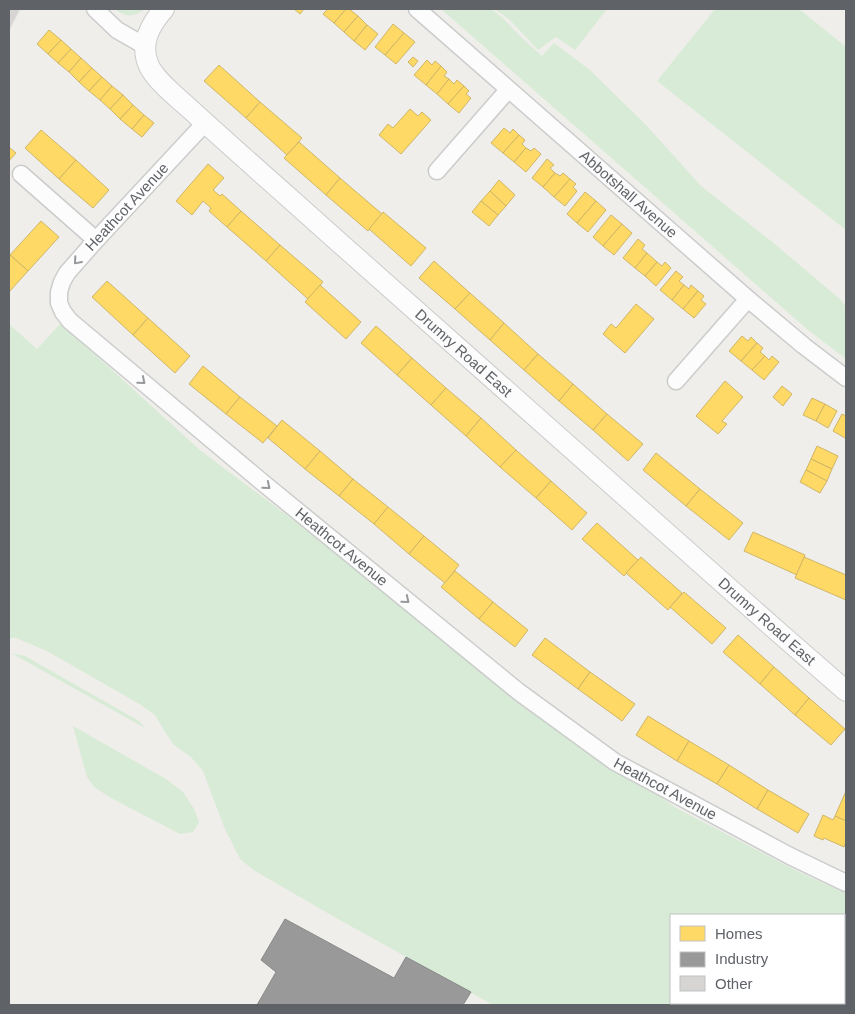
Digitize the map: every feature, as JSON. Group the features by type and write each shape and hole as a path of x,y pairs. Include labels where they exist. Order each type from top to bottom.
{"street":[{"path":"95,9 117,30 145,46 150,27 164,9"},
{"name":"Abbotshall Avenue","path":"417,9 748,299 846,378"},
{"name":"Drumry Road East","path":"145,46 150,68 157,78 632,503 846,691"},
{"path":"437,171 508,90"},
{"name":"Heathcot Avenue","path":"205,122 67,274 59,292 59,303 70,321 262,482 519,692 615,762 790,856 846,883"},
{"path":"21,174 96,240"},
{"path":"676,381 748,299"}],"green space":[{"path":"115,9 145,9 137,14 126,15"},
{"path":"441,9 491,9 502,17 542,56 554,43 590,70 647,126 701,186 840,299 846,307 846,359 808,330"},
{"path":"495,9 607,9 575,50 556,37 538,50 510,20"},
{"path":"715,9 799,9 846,47 846,230 657,81"},
{"path":"62,322 79,340 201,451 296,522 467,660 547,721 678,809 799,872 846,893 846,1005 493,1005 338,919 255,871 240,859 224,827 203,771 191,757 174,745 155,715 47,651 16,638 9,638 9,324 37,349"},
{"path":"11,653 25,656 139,721 145,728"},
{"path":"73,726 166,779 183,792 194,809 199,822 193,832 180,834 94,787 87,777"}],"building: Homes":[{"path":"294,9 304,9 300,14"},
{"path":"328,9 346,9 334,23 323,14"},
{"path":"346,9 349,9 358,16 344,32 334,23"},
{"path":"358,16 367,25 354,41 344,32"},
{"path":"393,24 404,33 385,55 375,47"},
{"path":"367,25 378,34 365,50 354,41"},
{"path":"49,30 61,40 48,54 37,44"},
{"path":"404,33 415,42 396,64 385,55"},
{"path":"61,40 71,49 58,63 48,54"},
{"path":"71,49 81,58 69,72 58,63"},
{"path":"413,57 418,61 413,67 408,62"},
{"path":"81,58 92,68 79,82 69,72"},
{"path":"427,60 432,65 435,61 441,66 426,85 414,75"},
{"path":"219,65 260,102 246,118 204,81"},
{"path":"441,66 447,72 444,76 449,79 437,94 426,85"},
{"path":"92,68 102,77 89,91 79,82"},
{"path":"102,77 112,86 100,100 89,91"},
{"path":"449,79 454,84 457,80 464,86 448,104 437,94"},
{"path":"112,86 123,95 110,109 100,100"},
{"path":"464,86 469,91 466,94 471,98 459,113 448,104"},
{"path":"123,95 133,105 120,119 110,109"},
{"path":"260,102 302,138 287,155 246,118"},
{"path":"133,105 144,115 132,129 120,119"},
{"path":"410,109 418,116 422,112 431,120 401,154 379,135 388,124 393,128"},
{"path":"144,115 154,123 142,137 132,129"},
{"path":"504,128 510,133 513,129 519,135 503,153 491,143"},
{"path":"41,130 76,160 59,179 25,148"},
{"path":"519,135 525,140 522,144 526,148 514,162 503,153"},
{"path":"299,142 340,178 326,195 284,158"},
{"path":"9,147 16,153 9,161"},
{"path":"526,148 531,151 534,148 541,154 526,172 514,162"},
{"path":"547,159 554,165 550,168 555,173 543,187 532,178"},
{"path":"76,160 109,190 93,208 59,179"},
{"path":"208,164 224,178 213,190 220,196 222,194 241,211 227,227 209,211 211,208 203,201 192,215 176,201"},
{"path":"555,173 560,176 563,173 570,179 554,197 543,187"},
{"path":"340,178 382,214 368,231 326,195"},
{"path":"570,179 576,184 573,187 577,191 565,206 554,197"},
{"path":"499,180 515,195 506,206 490,191"},
{"path":"490,191 506,206 498,215 481,201"},
{"path":"585,192 596,201 577,223 567,214"},
{"path":"481,201 498,215 489,226 472,212"},
{"path":"596,201 606,210 588,232 577,223"},
{"path":"241,211 280,245 266,261 227,227"},
{"path":"383,212 426,248 411,266 369,229"},
{"path":"611,215 622,224 603,246 593,237"},
{"path":"41,221 59,237 28,271 10,255"},
{"path":"622,224 632,233 614,255 603,246"},
{"path":"638,239 645,245 642,249 647,253 635,268 623,258"},
{"path":"280,245 323,282 308,299 266,261"},
{"path":"647,253 657,262 645,276 635,268"},
{"path":"9,256 28,271 9,292"},
{"path":"434,261 470,293 455,309 419,278"},
{"path":"657,262 662,266 665,262 671,268 656,286 645,276"},
{"path":"676,271 683,277 679,281 684,285 672,300 660,290"},
{"path":"107,281 148,318 133,335 92,297"},
{"path":"320,285 361,322 346,339 305,302"},
{"path":"684,285 689,289 691,285 698,291 683,309 672,300"},
{"path":"698,291 704,296 701,300 706,304 694,318 683,309"},
{"path":"470,293 504,323 490,340 455,309"},
{"path":"636,304 654,319 625,353 603,334 611,324 616,328"},
{"path":"148,318 190,356 175,373 133,335"},
{"path":"504,323 538,354 524,370 490,340"},
{"path":"376,326 412,358 397,375 361,343"},
{"path":"742,336 748,341 751,337 757,343 741,361 729,351"},
{"path":"757,343 763,348 760,352 765,356 752,370 741,361"},
{"path":"538,354 573,384 559,401 524,370"},
{"path":"765,356 769,360 772,356 779,362 764,380 752,370"},
{"path":"412,358 446,388 431,405 397,375"},
{"path":"203,366 240,397 226,414 189,384"},
{"path":"725,381 743,397 722,421 727,424 718,434 696,416"},
{"path":"573,384 607,414 593,430 559,401"},
{"path":"782,386 792,394 783,406 773,397"},
{"path":"446,388 481,418 466,436 431,405"},
{"path":"240,397 277,426 263,443 226,414"},
{"path":"812,398 825,404 816,421 803,415"},
{"path":"825,404 837,411 828,428 816,421"},
{"path":"607,414 643,444 628,461 593,430"},
{"path":"842,414 846,416 845,438 833,431"},
{"path":"481,418 516,450 500,467 466,436"},
{"path":"282,420 320,451 305,469 268,438"},
{"path":"817,446 838,456 832,469 811,459"},
{"path":"516,450 551,481 536,498 500,467"},
{"path":"320,451 353,479 339,496 305,469"},
{"path":"656,453 700,489 686,506 643,470"},
{"path":"811,459 832,469 827,481 806,470"},
{"path":"806,470 827,481 820,493 800,482"},
{"path":"353,479 388,507 374,524 339,496"},
{"path":"551,481 587,513 572,530 536,498"},
{"path":"700,489 743,523 729,540 686,506"},
{"path":"388,507 424,536 409,554 374,524"},
{"path":"597,523 638,560 624,576 582,539"},
{"path":"753,532 805,555 797,575 744,551"},
{"path":"424,536 459,565 445,583 409,554"},
{"path":"641,557 682,593 668,610 626,573"},
{"path":"804,557 846,575 846,600 795,578"},
{"path":"455,571 493,602 479,619 441,587"},
{"path":"684,592 726,628 712,644 670,607"},
{"path":"493,602 528,630 515,647 479,619"},
{"path":"738,635 774,667 760,684 723,652"},
{"path":"545,638 590,672 578,689 532,655"},
{"path":"774,667 809,698 795,715 760,684"},
{"path":"590,672 635,704 622,721 578,689"},
{"path":"809,698 845,729 831,745 795,715"},
{"path":"648,716 689,741 677,761 636,735"},
{"path":"689,741 729,765 717,784 677,761"},
{"path":"729,765 768,790 757,809 717,784"},
{"path":"768,790 809,814 798,833 757,809"},
{"path":"846,791 846,821 835,816"},
{"path":"823,815 833,820 835,816 846,821 846,842 844,847 824,838 823,840 814,836"}],"building: Industry":[{"path":"285,919 394,978 406,957 471,992 463,1005 257,1005 276,972 261,960"}],"building: Other":[{"path":"9,9 20,9 9,30"}]}
